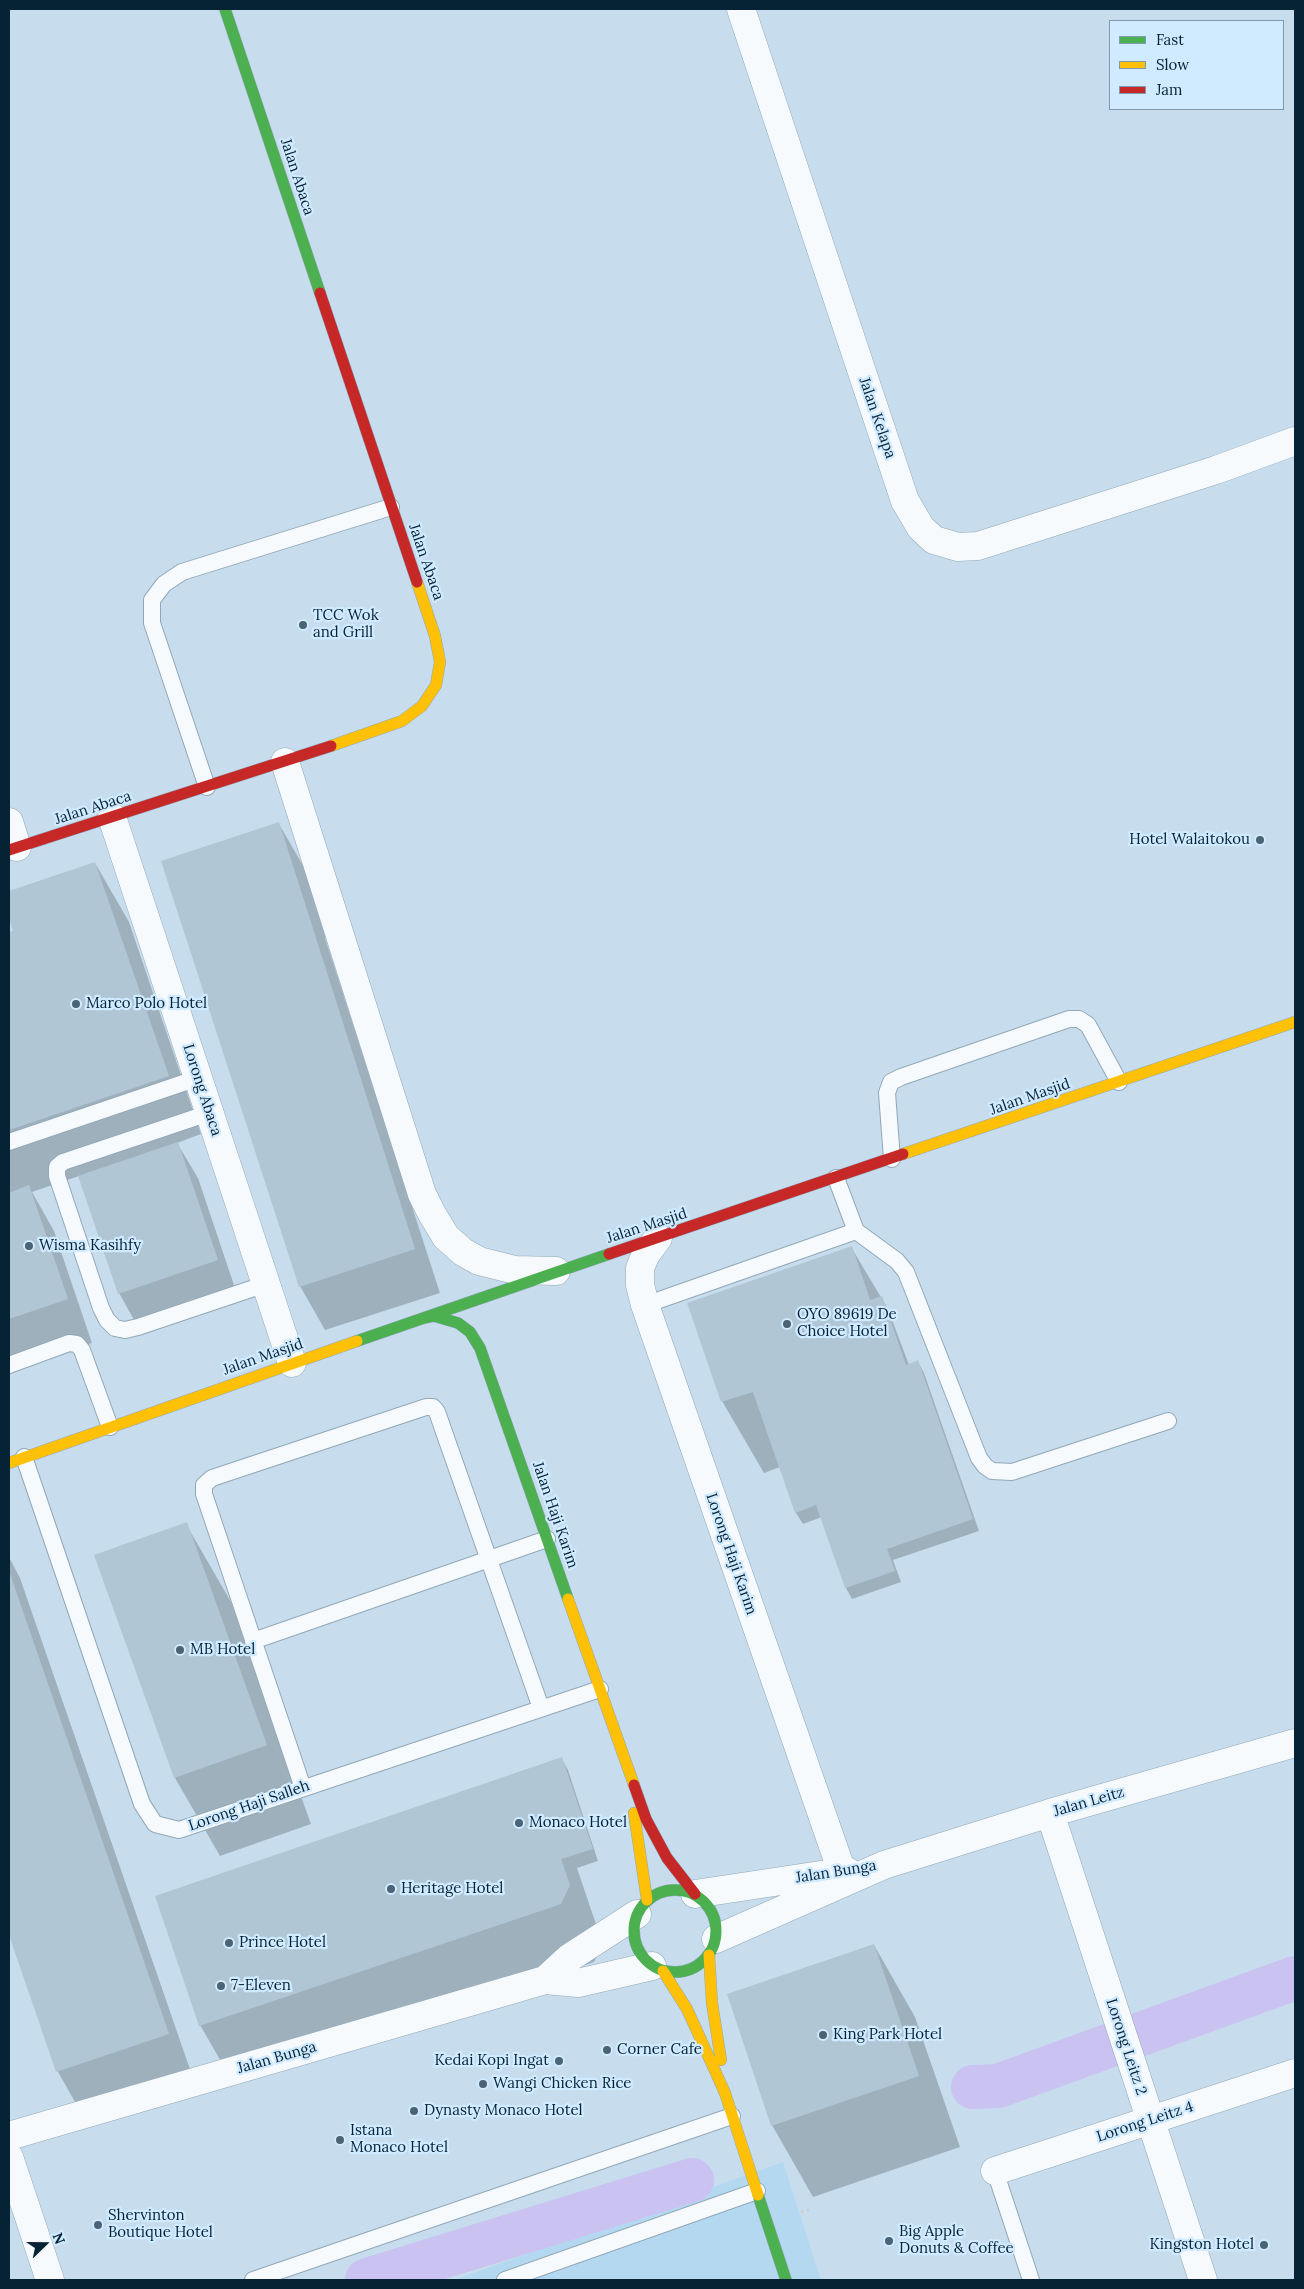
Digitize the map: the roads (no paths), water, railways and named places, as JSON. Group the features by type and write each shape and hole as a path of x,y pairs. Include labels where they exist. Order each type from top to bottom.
{"street":[{"name":"Jalan Abaca","path":"12,840 112,817 285,762 402,722 422,706 436,685 440,662 435,636 226,9"},
{"name":"Jalan Kelapa","path":"740,9 905,501 920,528 934,540 958,547 978,546 1216,470 1295,441"},
{"path":"285,762 422,1194 432,1214 446,1237 463,1252 479,1261 516,1270 558,1271"},
{"name":"Lorong Abaca","path":"112,817 292,1363"},
{"name":"Jalan Masjid","path":"9,1463 558,1271 1295,1022"},
{"name":"Lorong Haji Karim","path":"658,1238 646,1254 640,1268 640,1286 645,1305 842,1872"},
{"name":"Jalan Haji Karim","path":"419,1319 434,1316 458,1322 470,1332 480,1348 625,1762"},
{"name":"Jalan Leitz","path":"884,1865 1050,1813 1295,1742"},
{"path":"625,1762 646,1819 667,1858 714,1916 712,2003 725,2093"},
{"path":"625,1762 644,1865 642,1907 634,1928 635,1943 642,1956 657,1968 687,2008 725,2093 786,2280"},
{"name":"Lorong Leitz 2","path":"1050,1813 1203,2280"},
{"name":"Jalan Bunga","path":"695,1894 884,1865"},
{"name":"Jalan Bunga","path":"713,1947 884,1865"},
{"path":"642,1907 657,1893 670,1889 683,1890 695,1894"},
{"name":"Jalan Bunga","path":"545,1980 569,1958 642,1907"},
{"path":"657,1968 676,1973 689,1970 701,1964 713,1947"},
{"name":"Jalan Bunga","path":"9,2136 545,1980 578,1983 657,1968"},
{"name":"Lorong Leitz 4","path":"995,2171 1295,2073"},
{"path":"9,2157 50,2280"}],"lane":[{"path":"207,787 152,623 152,600 164,584 182,572 391,507"},
{"path":"892,1159 887,1094 891,1082 1069,1019 1079,1019 1088,1025 1119,1082"},
{"path":"9,1142 198,1078"},
{"path":"209,1113 63,1162 57,1167 57,1176 101,1308 107,1320 115,1328 125,1330 266,1284"},
{"path":"836,1178 856,1231 897,1261 906,1272 979,1458 992,1471 1012,1472 1168,1421"},
{"path":"645,1305 856,1231"},
{"path":"9,1364 69,1343 77,1344 82,1350 110,1427"},
{"path":"303,1788 204,1494 204,1485 212,1478 426,1407 433,1407 437,1412 541,1708"},
{"name":"Lorong Haji Salleh","path":"24,1457 142,1804 155,1824 179,1830 600,1689"},
{"path":"253,1641 547,1539"},
{"path":"253,2280 732,2116"},
{"path":"995,2171 1031,2280"},
{"path":"505,2280 757,2191"}],"waterway":[{"path":"973,2087 998,2086 1295,1978"},
{"path":"367,2280 692,2180"}],"place":[{"name":"TCC Wok and Grill","path":"303,625"},
{"name":"Hotel Walaitokou","path":"1260,840"},
{"name":"Marco Polo Hotel","path":"76,1004"},
{"name":"Wisma Kasihfy","path":"29,1246"},
{"name":"OYO 89619 De Choice Hotel","path":"787,1324"},
{"name":"MB Hotel","path":"180,1650"},
{"name":"Monaco Hotel","path":"519,1823"},
{"name":"Heritage Hotel","path":"391,1889"},
{"name":"Prince Hotel","path":"229,1943"},
{"name":"7-Eleven","path":"221,1986"},
{"name":"King Park Hotel","path":"823,2035"},
{"name":"Corner Cafe","path":"607,2050"},
{"name":"Kedai Kopi Ingat","path":"559,2061"},
{"name":"Wangi Chicken Rice","path":"483,2084"},
{"name":"Dynasty Monaco Hotel","path":"414,2111"},
{"name":"Istana Monaco Hotel","path":"340,2140"},
{"name":"Shervinton Boutique Hotel","path":"98,2225"},
{"name":"Big Apple Donuts & Coffee","path":"889,2241"},
{"name":"Kingston Hotel","path":"1264,2245"}]}
